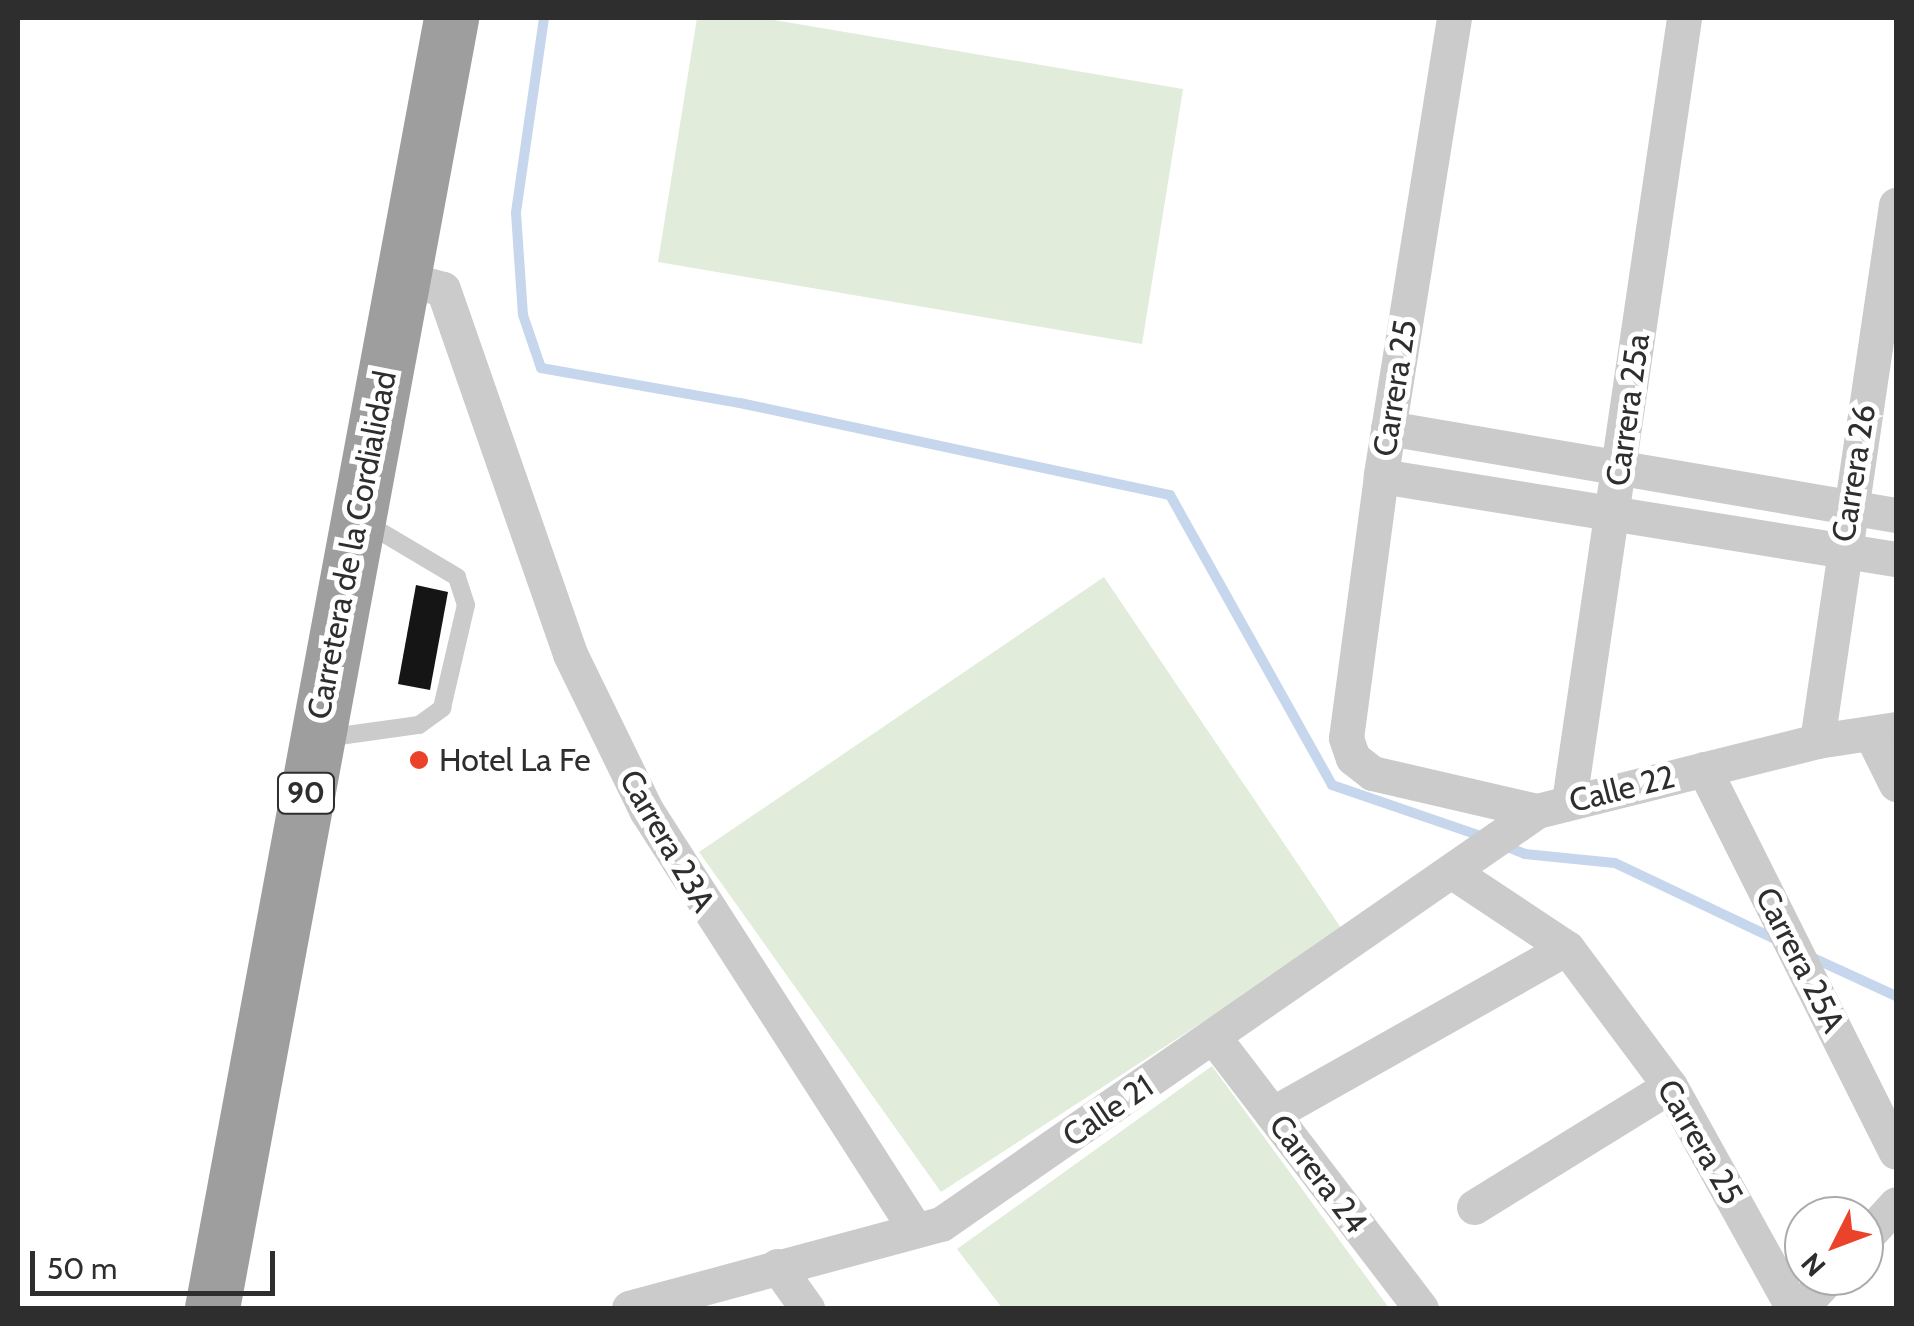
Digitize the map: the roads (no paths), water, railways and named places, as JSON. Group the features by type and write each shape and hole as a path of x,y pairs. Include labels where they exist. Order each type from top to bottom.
{"highway":[{"name":"Carretera de la Cordialidad","path":"212,1308 314,740 452,18"}],"street":[{"name":"Carrera 25","path":"1353,758 1346,738 1381,476 1454,18"},
{"name":"Carrera 25a","path":"1553,806 1620,472 1684,18"},
{"name":"Carrera 26","path":"1817,741 1848,506 1896,206"},
{"name":"Carrera 23A","path":"403,278 444,289 570,654 646,810 914,1227"},
{"path":"1388,428 1620,472 1896,515"},
{"path":"1381,476 1896,559"},
{"path":"1884,731 1896,784"},
{"name":"Calle 22","path":"1353,758 1372,773 1553,806 1817,741 1884,731"},
{"name":"Carrera 25A","path":"1704,768 1896,1152"},
{"name":"Calle 21","path":"629,1308 914,1227 941,1224 1215,1039 1507,830 1553,806"},
{"name":"Carrera 25","path":"1463,863 1568,948 1670,1086 1797,1308"},
{"path":"1272,1114 1568,948"},
{"name":"Carrera 24","path":"1215,1039 1421,1308"},
{"path":"1474,1206 1670,1086"},
{"path":"777,1266 807,1308"}],"lane":[{"path":"314,740 419,725 442,708 466,605 456,578 359,519"}],"waterway":[{"path":"544,18 516,213 523,315 541,368 740,403 1170,495 1332,785 1487,838"},
{"path":"1503,845 1525,854 1615,863 1781,942"},
{"path":"1809,956 1896,996"}],"place":[{"name":"Hotel La Fe","path":"419,760"}]}
